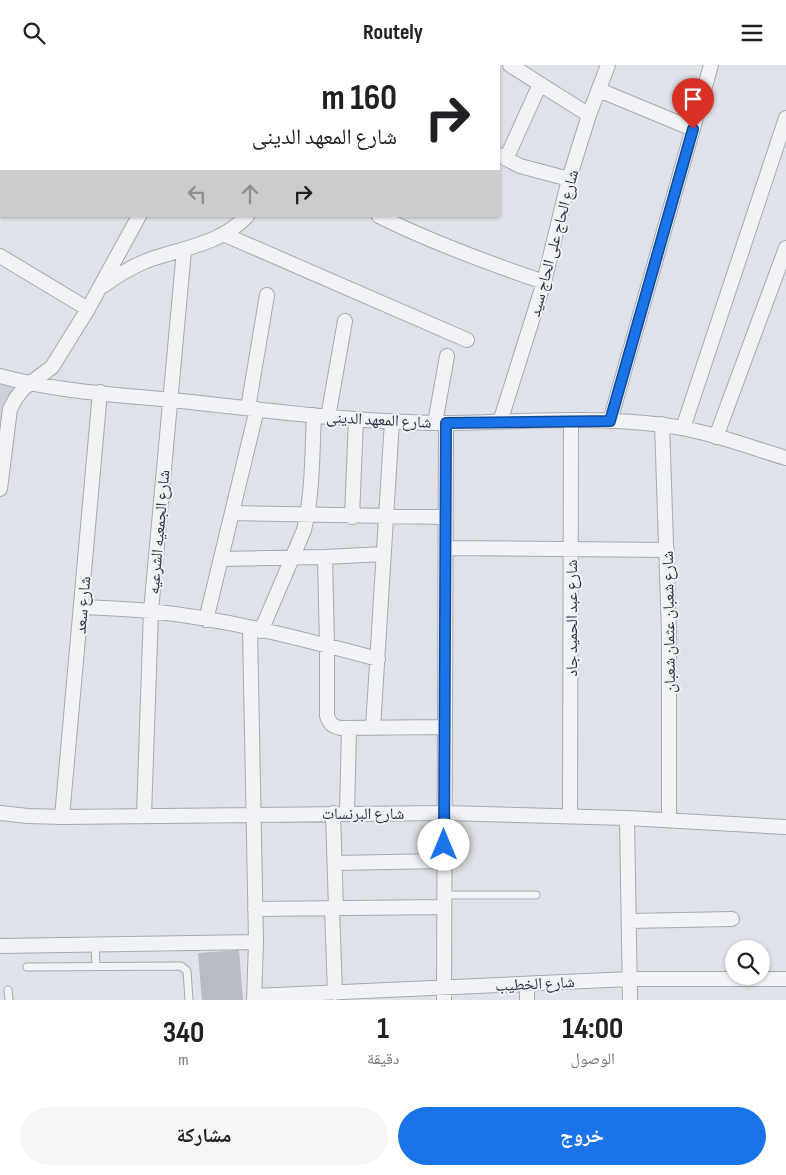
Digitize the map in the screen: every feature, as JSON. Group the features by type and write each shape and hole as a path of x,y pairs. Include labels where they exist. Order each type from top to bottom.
{"street":[{"path":"510,65 589,115"},
{"name":"شارع الحاج على الحاج سيد","path":"500,422 544,282 569,179 589,115 608,65"},
{"path":"610,421 711,65"},
{"path":"540,84 502,157 520,166 569,179"},
{"path":"599,90 693,129"},
{"path":"683,427 786,118"},
{"path":"0,489 10,409 24,388 52,367 88,309 138,217"},
{"path":"100,288 121,273 146,262 213,240 241,222 245,217"},
{"path":"381,217 412,233 477,260 544,282"},
{"path":"223,234 467,340"},
{"path":"716,437 786,248"},
{"name":"شارع الجمعيه الشرعيه","path":"144,815 151,611 184,249"},
{"path":"0,256 88,309"},
{"path":"206,620 232,513 252,409 268,295"},
{"path":"254,998 256,942 254,814 256,629 304,530 321,416 345,321"},
{"path":"444,994 446,548 440,423 447,356"},
{"name":"شارع المعهد الدينى","path":"0,376 31,383 100,392 356,419 440,423 571,420 662,424 683,427 786,458"},
{"name":"شارع سعد","path":"62,817 100,392"},
{"path":"352,517 356,419"},
{"name":"شارع عبد الحميد جاد","path":"570,815 571,420"},
{"path":"373,728 392,421"},
{"name":"شارع شعبان عثمان شعبان","path":"662,424 669,633 670,821"},
{"path":"232,513 352,517 445,517"},
{"path":"446,548 667,550"},
{"path":"221,559 384,554"},
{"path":"325,557 327,716 329,722 335,727 349,728 445,727"},
{"path":"82,607 151,611 206,620 327,645 378,659"},
{"path":"347,813 349,728"},
{"name":"شارع البرنسات","path":"0,813 62,817 333,813 570,815 786,827"},
{"path":"333,813 335,993"},
{"path":"627,818 630,1000"},
{"path":"335,863 444,861"},
{"path":"255,909 334,909 444,901"},
{"path":"628,921 732,919"},
{"path":"0,947 256,942"},
{"name":"شارع الخطيب","path":"254,998 335,993 444,994 527,984 630,979 786,979"},
{"path":"527,984 527,1000"}],"lane":[{"path":"444,901 536,895"},
{"path":"95,945 96,967"},
{"path":"27,967 181,967 187,971 189,1000"},
{"path":"8,989 9,1000"}],"shaded area":[{"path":"0,382 16,385 4,407 0,437"}],"building":[{"path":"239,950 243,1000 202,1000 198,953"}],"route":[{"path":"444,845 446,423 610,421 693,129"}]}
